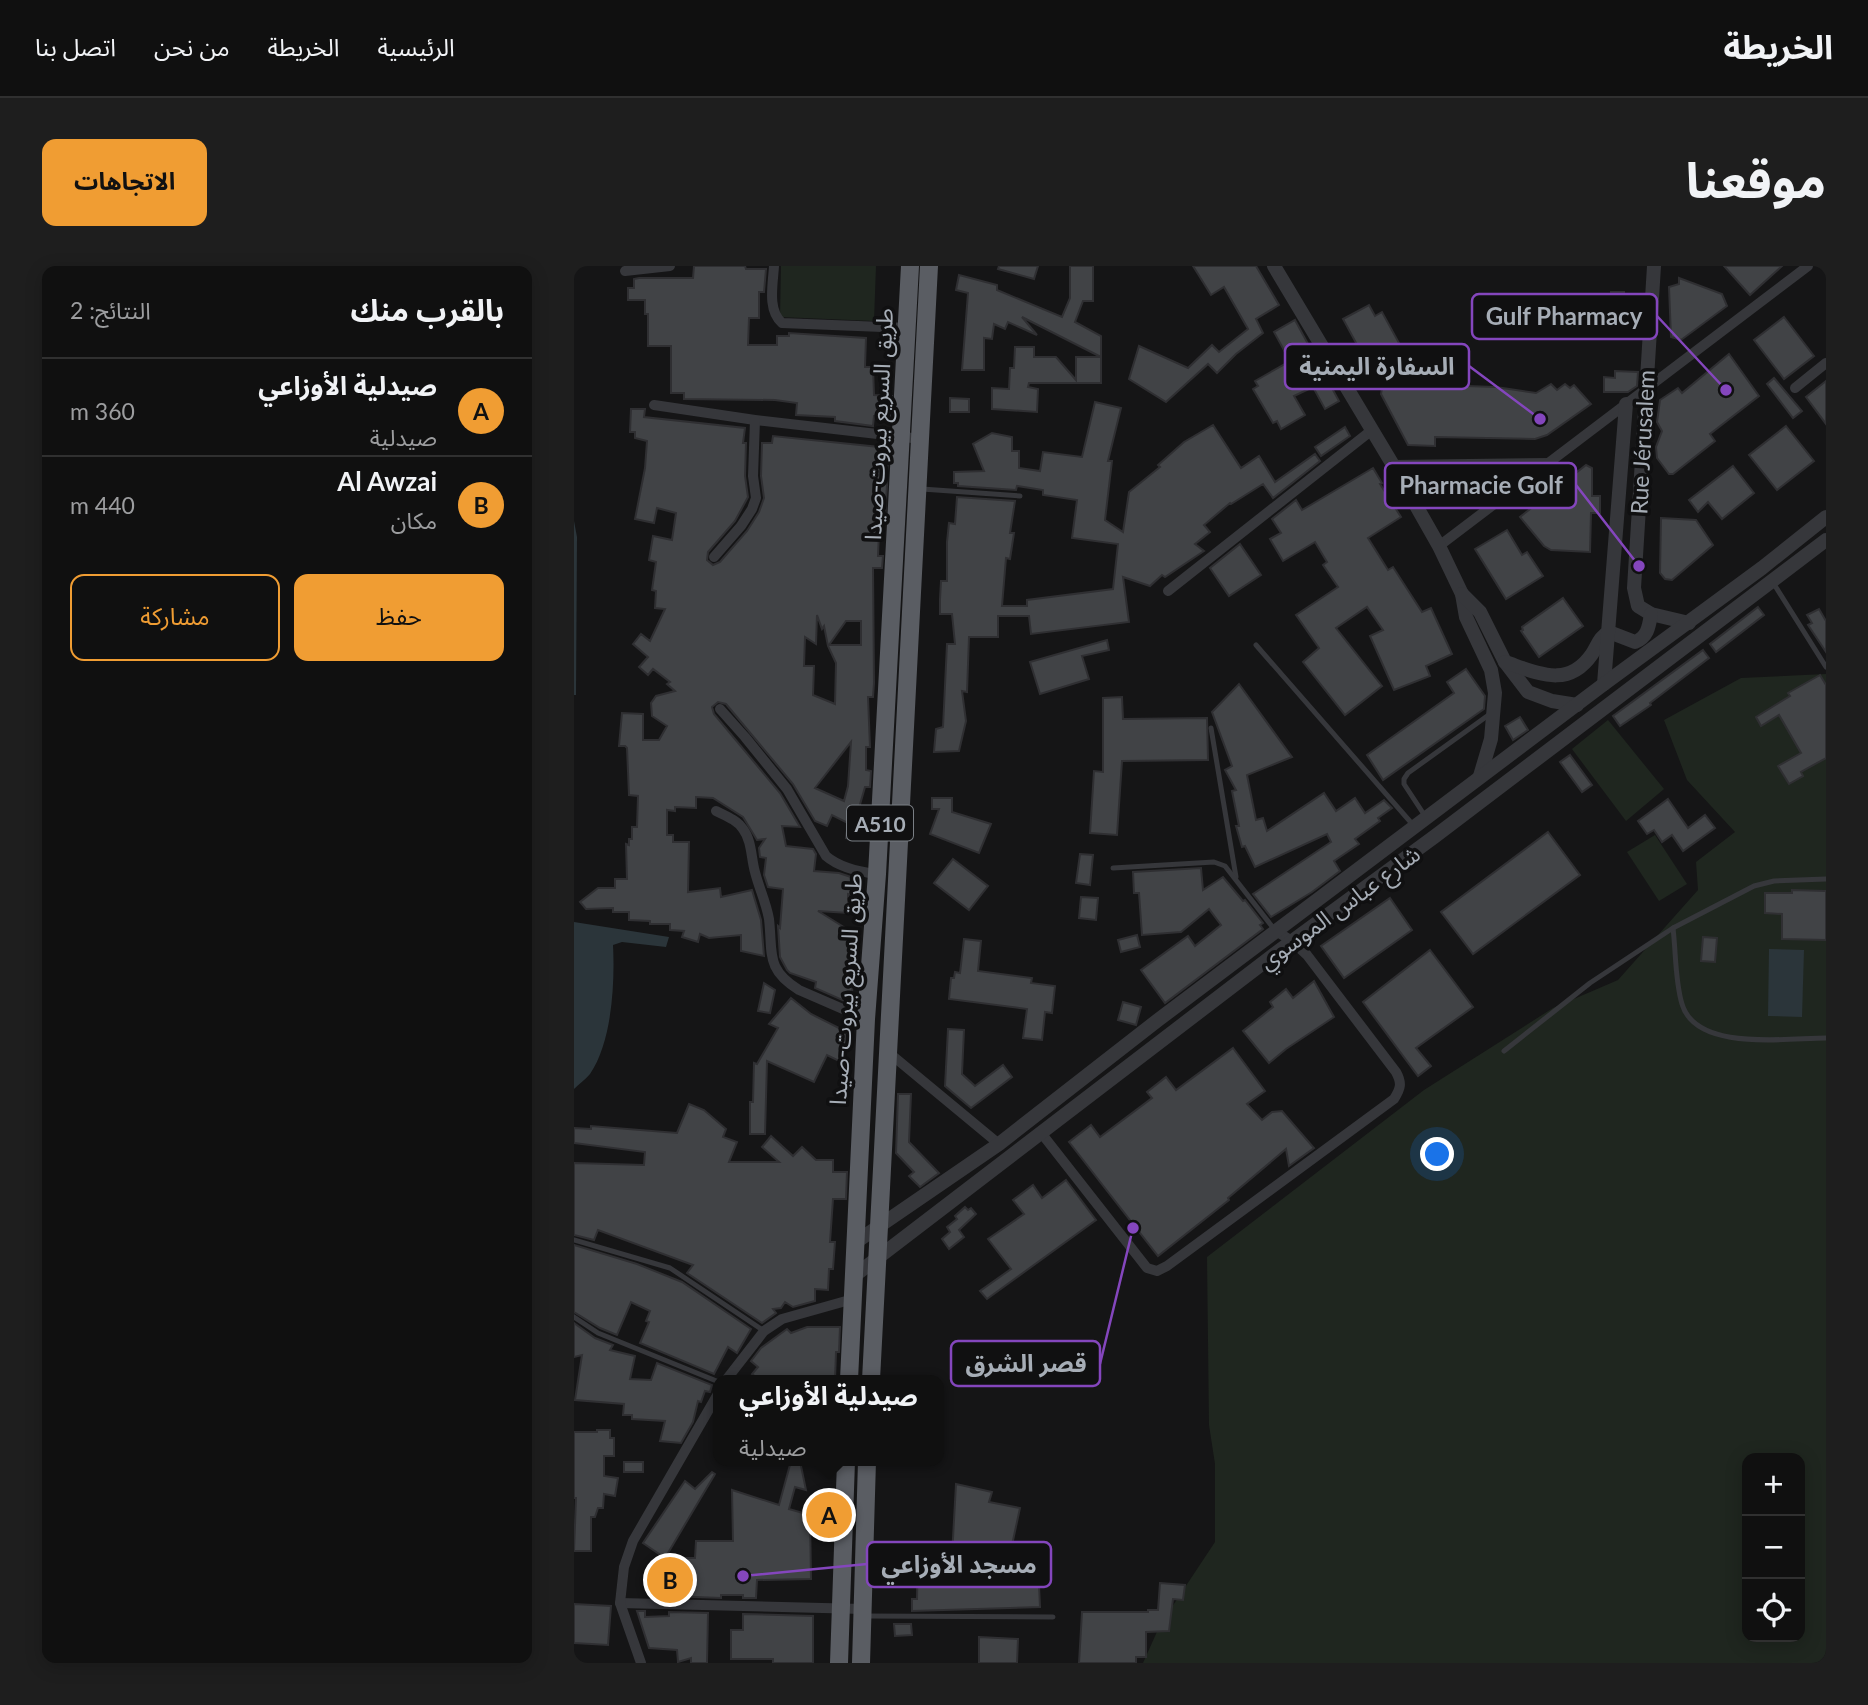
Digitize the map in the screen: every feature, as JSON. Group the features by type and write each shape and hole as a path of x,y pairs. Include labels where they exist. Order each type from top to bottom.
{"highway":[{"name":"طريق السريع بيروت-صيدا","path":"849,1375 866,1019 877,874 910,266"},
{"name":"طريق السريع بيروت-صيدا","path":"871,1375 929,266"},
{"path":"846,1466 839,1660 861,1661 867,1466"}],"street":[{"path":"625,271 670,266"},
{"path":"774,266 773,306 776,318 782,323 908,328"},
{"path":"1274,266 1393,465 1439,546 1462,594 1466,617 1491,670 1495,693 1491,739 1480,776"},
{"name":"Rue Jérusalem","path":"1651,614 1639,606 1634,588 1654,266"},
{"path":"1439,546 1808,266"},
{"path":"1796,388 1826,363"},
{"name":"Rue Jérusalem","path":"1604,684 1626,404"},
{"path":"654,405 755,420 921,439"},
{"path":"714,557 741,526 756,498 753,476 755,420"},
{"path":"1168,591 1372,430"},
{"path":"1393,465 1551,463"},
{"name":"شارع عباس الموسوي","path":"856,1242 999,1144 1480,776 1689,623 1826,517"},
{"name":"شارع عباس الموسوي","path":"854,1276 1292,941 1434,837 1826,540"},
{"path":"1462,594 1480,612 1505,662 1528,692 1552,701 1577,705"},
{"path":"1505,662 1546,676 1562,676 1580,666 1602,636 1609,632 1628,640 1639,641 1646,635 1651,614 1689,623"},
{"path":"720,709 782,783 826,856 831,861 855,870 877,874"},
{"path":"716,811 737,822 746,836 755,875 766,904 771,957 777,971 799,990 866,1019"},
{"path":"1042,1134 1147,1268 1157,1271 1394,1099 1400,1090 1401,1082 1396,1072 1307,955 1276,931"},
{"path":"888,1052 999,1144"},
{"path":"730,1375 764,1331 782,1319 853,1299"},
{"path":"641,1663 620,1603 624,1567 633,1541 713,1402"},
{"path":"620,1603 841,1608 863,1612"}],"lane":[{"path":"919,489 1020,496"},
{"path":"1762,568 1826,667"},
{"path":"1256,645 1420,822"},
{"path":"1420,822 1404,783 1408,773 1495,710"},
{"path":"1211,728 1236,877"},
{"path":"1113,868 1214,862 1225,866 1276,931"},
{"path":"1504,1051 1590,983 1673,928 1754,886 1774,881 1826,879"},
{"path":"1673,928 1682,1004 1688,1017 1696,1025 1707,1032 1741,1038 1826,1038"},
{"path":"574,1240 670,1268 764,1331"},
{"path":"574,1317 598,1333 713,1380"},
{"path":"863,1612 1053,1617"}],"shaded area":[{"path":"781,266 876,266 874,321 780,317"},
{"path":"574,521 577,537 576,695 574,695"},
{"path":"1826,674 1826,1663 1143,1663 1160,1625 1215,1542 1215,1464 1209,1425 1207,1257 1424,1090 1553,1008 1618,980 1698,890 1696,862 1735,832 1687,780 1664,720 1741,678"},
{"path":"1608,720 1664,789 1626,821 1572,749"},
{"path":"1655,835 1687,884 1659,901 1627,852"},
{"path":"574,922 669,937 666,947 622,942 613,945 612,994 603,1046 590,1074 574,1089"},
{"path":"1769,949 1804,950 1802,1017 1768,1016"}],"building":[{"path":"694,266 745,266 746,269 766,269 764,292 759,292 759,318 749,318 748,345 777,345 777,336 789,336 789,333 866,338 865,367 873,367 874,395 892,396 890,416 874,416 873,426 835,421 835,417 796,415 797,403 775,400 684,399 684,393 671,393 671,346 648,346 645,300 628,300 628,288 634,288 634,279 639,278 693,278"},
{"path":"999,266 1038,266 1034,279 998,269"},
{"path":"1070,266 1093,266 1093,301 1083,301 1075,322 1101,336 1101,357 1022,317 1037,335 1008,322 1005,329 994,324 992,339 984,338 984,370 962,370 968,293 956,290 959,275 997,285 997,290 1062,317 1070,298"},
{"path":"1193,266 1256,266 1279,305 1256,319 1263,333 1217,373 1208,364 1166,402 1129,379 1139,346 1188,368 1212,345 1219,352 1248,329 1224,287 1211,295"},
{"path":"1724,266 1782,266 1750,295"},
{"path":"1679,278 1722,294 1727,306 1681,340 1671,337 1669,287 1679,284"},
{"path":"1611,292 1624,292 1624,306 1611,306"},
{"path":"1369,305 1375,316 1382,312 1399,343 1392,347 1396,354 1379,363 1367,363 1343,319"},
{"path":"1784,317 1814,356 1784,379 1754,340"},
{"path":"1295,320 1339,401 1325,409 1313,387 1294,396 1305,415 1281,429 1277,421 1273,423 1253,389 1258,386 1255,381 1290,361 1274,332"},
{"path":"1015,347 1034,347 1034,357 1056,357 1076,380 1076,357 1101,357 1101,383 1029,383 1028,387 1038,389 1037,412 992,409 992,388 1009,389"},
{"path":"1729,354 1759,396 1710,434 1715,441 1673,474 1669,474 1657,458 1656,447 1662,431 1657,422 1660,400 1678,388 1682,393"},
{"path":"1615,371 1638,372 1637,386 1628,392 1604,392 1604,377 1615,378"},
{"path":"1774,378 1802,411 1793,418 1767,384"},
{"path":"1826,381 1826,424 1806,397"},
{"path":"1383,383 1436,383 1536,393 1551,384 1557,390 1565,384 1570,388 1574,385 1591,404 1547,435 1535,439 1435,437 1435,446 1408,445 1381,394"},
{"path":"950,398 969,399 969,412 950,412"},
{"path":"1095,402 1121,408 1108,461 1112,461 1105,520 1123,532 1129,492 1160,467 1158,465 1184,442 1213,425 1241,468 1259,456 1275,482 1315,454 1320,461 1273,498 1263,484 1230,503 1204,525 1210,532 1195,544 1204,551 1165,577 1162,575 1150,586 1123,577 1129,622 1031,634 1029,616 998,616 998,637 969,637 967,692 962,691 966,721 959,751 934,752 936,729 943,727 947,644 955,644 952,614 940,614 940,599 941,581 947,581 949,523 955,524 957,497 1015,501 1010,533 1014,533 1010,559 1006,558 1002,606 1027,606 1027,600 1113,589 1118,544 1072,538 1077,500 1043,495 1043,490 1017,486 1016,490 958,486 958,483 954,483 954,472 984,471 973,444 992,433 1012,437 1012,451 1019,451 1019,468 1040,471 1043,452 1082,457"},
{"path":"631,409 645,409 644,417 745,428 743,443 746,443 745,476 748,497 735,521 708,552 707,560 713,565 720,562 747,531 759,512 764,498 761,476 762,443 772,443 773,436 889,448 885,472 885,518 877,518 878,556 883,556 882,568 873,568 874,683 873,697 868,697 870,747 866,747 866,770 871,771 870,787 865,787 859,808 863,808 859,839 846,838 848,823 832,815 827,826 815,821 793,784 726,704 718,702 712,707 714,714 780,793 800,827 782,826 786,846 813,849 816,854 814,871 839,873 854,878 852,895 848,894 848,913 818,911 855,934 852,995 849,1003 815,988 816,982 787,970 780,957 778,926 780,928 783,889 768,887 764,875 766,858 760,857 759,848 765,839 757,840 743,817 713,798 696,797 696,808 675,807 675,811 667,810 667,835 673,835 673,842 689,842 688,892 720,888 721,897 752,890 761,920 764,956 741,951 741,935 709,938 700,934 698,942 682,937 684,931 670,930 670,924 629,920 629,912 613,912 613,908 586,909 580,902 598,888 615,888 615,879 627,879 626,844 629,845 629,839 632,839 632,827 637,827 638,796 629,795 627,748 619,746 622,713 643,714 643,740 659,740 667,726 652,716 651,703 656,696 675,691 667,684 670,682 653,669 648,675 639,667 648,657 633,644 641,634 650,641 665,609 655,608 656,591 652,590 656,562 649,560 653,536 672,540 676,513 657,508 654,523 635,519 645,468 647,441 635,438 635,432 630,432","holes":["817,615 822,629 824,626 828,646 836,663 835,704 813,695 814,666 804,666 805,637 816,644","846,621 861,621 861,645 829,645","851,742 848,786 844,801 815,788"]},
{"path":"1786,426 1814,461 1777,490 1749,455"},
{"path":"1345,427 1350,436 1321,456 1315,447"},
{"path":"1586,465 1592,468 1592,496 1600,496 1600,513 1591,513 1590,552 1551,550 1544,546 1520,517"},
{"path":"1733,466 1754,493 1722,519 1708,502 1698,512 1689,500"},
{"path":"1373,468 1401,517 1368,538 1388,570 1393,567 1422,612 1431,608 1452,654 1426,666 1430,676 1394,690 1370,636 1383,630 1367,607 1336,628 1382,686 1345,715 1303,662 1319,648 1296,615 1338,587 1323,565 1327,562 1315,542 1283,561 1270,539 1281,533 1272,519 1296,500 1302,510"},
{"path":"1661,518 1696,520 1713,545 1672,580 1665,579 1660,573"},
{"path":"1507,530 1522,555 1527,552 1543,576 1506,599 1475,549"},
{"path":"1240,544 1261,575 1229,596 1210,568"},
{"path":"1563,598 1583,626 1539,657 1521,631 1522,627"},
{"path":"1758,607 1764,615 1716,652 1710,644"},
{"path":"1819,609 1826,621 1826,652 1808,625 1812,623 1807,615"},
{"path":"1107,640 1109,650 1082,656 1089,679 1040,694 1030,662"},
{"path":"1703,650 1709,658 1650,703 1651,705 1620,726 1613,716"},
{"path":"1466,669 1485,696 1484,709 1383,780 1367,755 1454,693 1447,682"},
{"path":"1820,675 1826,685 1826,758 1801,772 1803,776 1789,784 1778,766 1801,753 1779,715 1761,726 1756,717 1790,696 1788,693"},
{"path":"1239,684 1292,757 1247,775 1256,820 1263,818 1267,831 1324,793 1336,811 1355,798 1365,813 1384,800 1392,808 1378,818 1380,821 1355,839 1359,844 1334,861 1340,871 1271,917 1253,894 1331,842 1327,834 1255,867 1245,846 1242,847 1236,826 1239,826 1232,791 1236,790 1225,770 1232,766 1212,712"},
{"path":"1122,697 1123,719 1207,718 1208,760 1122,761 1117,835 1090,833 1094,771 1103,772 1103,698"},
{"path":"1520,717 1528,730 1513,740 1505,726"},
{"path":"1570,755 1592,785 1582,792 1560,762"},
{"path":"932,798 952,798 952,812 991,824 979,853 930,834 939,809 932,809"},
{"path":"1668,799 1688,828 1705,815 1715,828 1683,851 1672,835 1662,842 1654,830 1647,834 1638,821"},
{"path":"1548,832 1580,875 1473,954 1441,912"},
{"path":"1080,854 1093,855 1090,885 1076,883"},
{"path":"953,859 988,886 969,910 934,883"},
{"path":"1201,868 1203,890 1223,877 1263,923 1260,925 1263,929 1165,1003 1141,970 1188,936 1195,946 1221,925 1209,909 1181,932 1142,935 1139,893 1134,893 1133,872"},
{"path":"1792,890 1826,891 1826,940 1782,939 1782,914 1765,913 1765,893 1792,893"},
{"path":"1081,897 1098,898 1096,920 1079,918"},
{"path":"1390,898 1412,930 1344,978 1321,946"},
{"path":"1137,935 1140,947 1121,952 1118,940"},
{"path":"1703,937 1717,938 1715,962 1701,961"},
{"path":"964,939 981,941 978,971 1032,978 1031,983 1055,986 1052,1013 1045,1012 1042,1040 1023,1038 1027,1009 949,999 951,978 954,978 955,972 960,973"},
{"path":"1430,950 1473,1007 1416,1048 1431,1066 1418,1076 1363,1002"},
{"path":"1314,981 1334,1017 1269,1063 1243,1031 1273,1007 1270,1002 1286,989 1293,998"},
{"path":"764,983 775,990 770,1013 758,1011"},
{"path":"791,998 811,1014 851,1034 839,1061 827,1055 814,1082 767,1061 765,1134 750,1134 754,1063 757,1064 778,1028 769,1024"},
{"path":"1123,1002 1141,1007 1136,1025 1118,1020"},
{"path":"948,1029 964,1030 962,1074 975,1086 1003,1065 1012,1077 971,1108 945,1086"},
{"path":"1233,1048 1265,1091 1247,1104 1262,1120 1272,1112 1282,1111 1314,1148 1289,1166 1286,1149 1228,1198 1229,1200 1158,1256 1069,1142 1091,1125 1100,1137 1152,1098 1147,1092 1166,1077 1176,1090"},
{"path":"898,1094 911,1094 909,1142 939,1173 920,1187 909,1176 914,1172 896,1153"},
{"path":"689,1104 704,1110 726,1129 723,1137 737,1142 729,1162 779,1162 762,1147 771,1136 793,1156 802,1147 816,1160 833,1160 833,1172 847,1172 846,1199 833,1199 830,1242 835,1242 828,1290 815,1289 815,1301 793,1307 785,1302 781,1308 773,1309 776,1313 762,1323 687,1273 693,1265 598,1230 594,1240 574,1235 574,1163 644,1165 645,1152 574,1143 574,1128 591,1129 591,1126 677,1133"},
{"path":"1066,1180 1096,1220 987,1299 980,1291 1011,1269 988,1239 1024,1214 1013,1200 1033,1185 1042,1198"},
{"path":"965,1207 968,1210 971,1208 976,1214 959,1230 964,1237 949,1249 942,1239 950,1232 947,1227"},
{"path":"574,1245 637,1264 682,1282 751,1329 737,1353 728,1347 714,1374 640,1343 649,1322 646,1321 650,1311 631,1302 617,1335 600,1328 574,1312"},
{"path":"574,1323 595,1338 613,1345 610,1350 635,1356 630,1379 651,1380 657,1363 712,1385 710,1392 705,1391 701,1402 698,1401 693,1422 681,1443 660,1441 665,1421 632,1419 632,1415 623,1415 624,1404 575,1400 582,1355 574,1357"},
{"path":"807,1327 840,1327 835,1375 752,1374 758,1367 751,1361 761,1348 787,1329 791,1333"},
{"path":"610,1430 610,1438 614,1438 614,1456 604,1456 604,1476 618,1478 615,1496 604,1494 603,1508 598,1508 595,1517 591,1517 591,1551 574,1551 574,1432"},
{"path":"624,1462 643,1462 643,1472 624,1472"},
{"path":"790,1466 801,1466 806,1490 795,1487 789,1509 810,1515 811,1579 757,1580 756,1598 743,1598 743,1595 721,1595 721,1598 669,1596 667,1587 645,1587 646,1571 685,1572 686,1558 695,1558 696,1541 733,1541 732,1490 779,1505"},
{"path":"712,1472 715,1474 665,1558 643,1543 685,1481 695,1489"},
{"path":"956,1484 992,1492 989,1502 1020,1508 1009,1559 983,1553 983,1578 1020,1580 1039,1585 1040,1607 912,1611 912,1599 917,1599 918,1553 952,1556"},
{"path":"1160,1583 1185,1585 1183,1600 1173,1599 1169,1631 1146,1632 1146,1657 1136,1657 1136,1663 1079,1663 1082,1612 1158,1610"},
{"path":"574,1604 611,1606 608,1645 574,1643"},
{"path":"637,1611 645,1611 645,1617 669,1616 669,1612 708,1613 707,1663 691,1663 691,1658 678,1662 677,1650 649,1648"},
{"path":"743,1614 813,1616 813,1663 731,1659 731,1630 743,1630"},
{"path":"894,1624 911,1624 912,1635 895,1636"},
{"path":"979,1637 1018,1639 1017,1663 979,1663"}],"place":[{"name":"Gulf Pharmacy","path":"1726,390"},
{"name":"السفارة اليمنية","path":"1540,419"},
{"name":"Pharmacie Golf","path":"1639,566"},
{"name":"قصر الشرق","path":"1133,1228"},
{"name":"صيدلية الأوزاعي","path":"829,1515"},
{"name":"مسجد الأوزاعي","path":"743,1576"},
{"name":"Al Awzai","path":"670,1580"}]}
